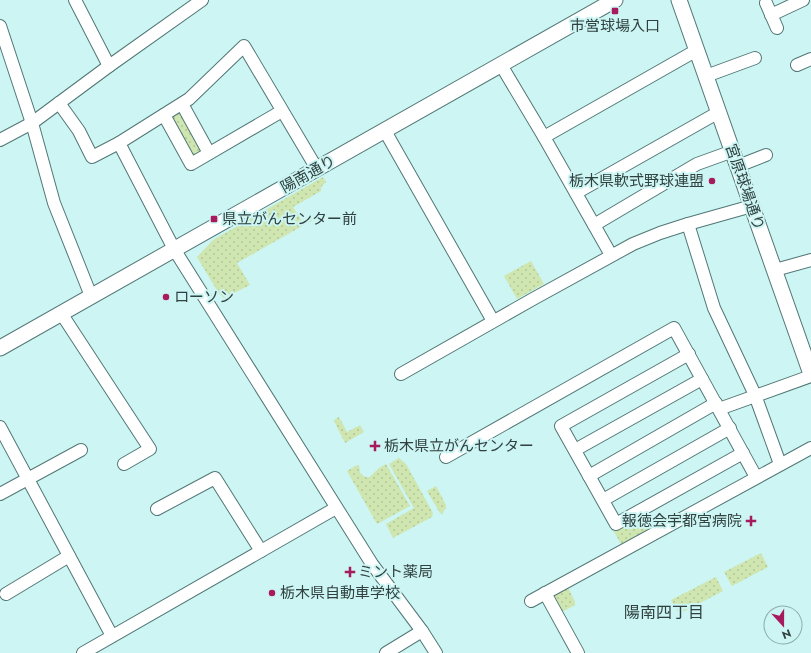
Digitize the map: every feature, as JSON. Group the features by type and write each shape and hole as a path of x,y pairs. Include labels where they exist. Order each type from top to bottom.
{"street":[{"path":"75,0 109,66"},
{"path":"0,140 32,123 202,0"},
{"name":"陽南通り","path":"0,348 615,0"},
{"name":"宮原球場通り","path":"679,0 696,50 720,112 732,151 811,375"},
{"path":"771,15 803,0"},
{"path":"766,3 777,28"},
{"path":"0,26 32,123 54,203 91,296"},
{"path":"59,103 79,131 92,157 189,100 244,46 317,169"},
{"path":"544,137 696,50"},
{"path":"706,76 755,58"},
{"path":"797,65 811,59"},
{"path":"501,65 611,255"},
{"path":"182,104 209,153"},
{"path":"164,115 191,164 282,111"},
{"path":"576,193 720,112"},
{"path":"385,131 493,321"},
{"path":"118,143 174,249 372,564 422,631 436,653"},
{"path":"594,225 697,164 732,151"},
{"path":"738,166 766,155"},
{"path":"401,374 611,255 660,233 752,206"},
{"path":"688,224 714,308 755,396 780,464"},
{"path":"775,270 811,260"},
{"path":"61,313 150,449 124,464"},
{"path":"446,457 674,328 756,477"},
{"path":"689,354 562,426 589,476 616,524 743,452"},
{"path":"589,476 717,406 755,396 811,375"},
{"path":"575,450 702,379"},
{"path":"0,428 112,636"},
{"path":"603,500 730,428"},
{"path":"531,601 811,448"},
{"path":"0,494 81,450"},
{"path":"157,509 215,478 261,551"},
{"path":"83,653 336,508"},
{"path":"6,594 69,556"},
{"path":"545,594 578,653"},
{"path":"386,653 422,631"}],"green space":[{"path":"179,110 204,150 192,157 171,115"},
{"path":"323,177 326,182 321,187 321,191 293,207 303,223 319,214 320,216 237,263 250,285 224,298 218,292 197,257 213,240"},
{"path":"531,261 544,284 517,299 504,276"},
{"path":"339,417 347,432 360,425 364,432 345,443 334,420"},
{"path":"399,458 406,464 433,513 432,517 393,538 386,524 414,508 389,464"},
{"path":"386,464 410,506 377,524 347,471 359,465 360,473 363,476 370,477 379,468"},
{"path":"436,486 446,505 446,508 442,514 427,491"},
{"path":"642,512 651,530 622,546 612,528"},
{"path":"761,553 768,567 732,586 724,572"},
{"path":"716,577 723,591 679,614 671,600"},
{"path":"567,585 575,605 562,612 554,597 557,591"}],"place":[{"name":"市営球場入口","path":"615,11"},
{"name":"栃木県軟式野球連盟","path":"712,181"},
{"name":"県立がんセンター前","path":"214,219"},
{"name":"ローソン","path":"166,297"},
{"name":"栃木県立がんセンター","path":"375,446"},
{"name":"報徳会宇都宮病院","path":"751,521"},
{"name":"ミント薬局","path":"350,572"},
{"name":"栃木県自動車学校","path":"272,593"}],"district":[{"name":"陽南四丁目","path":"664,612"}]}
